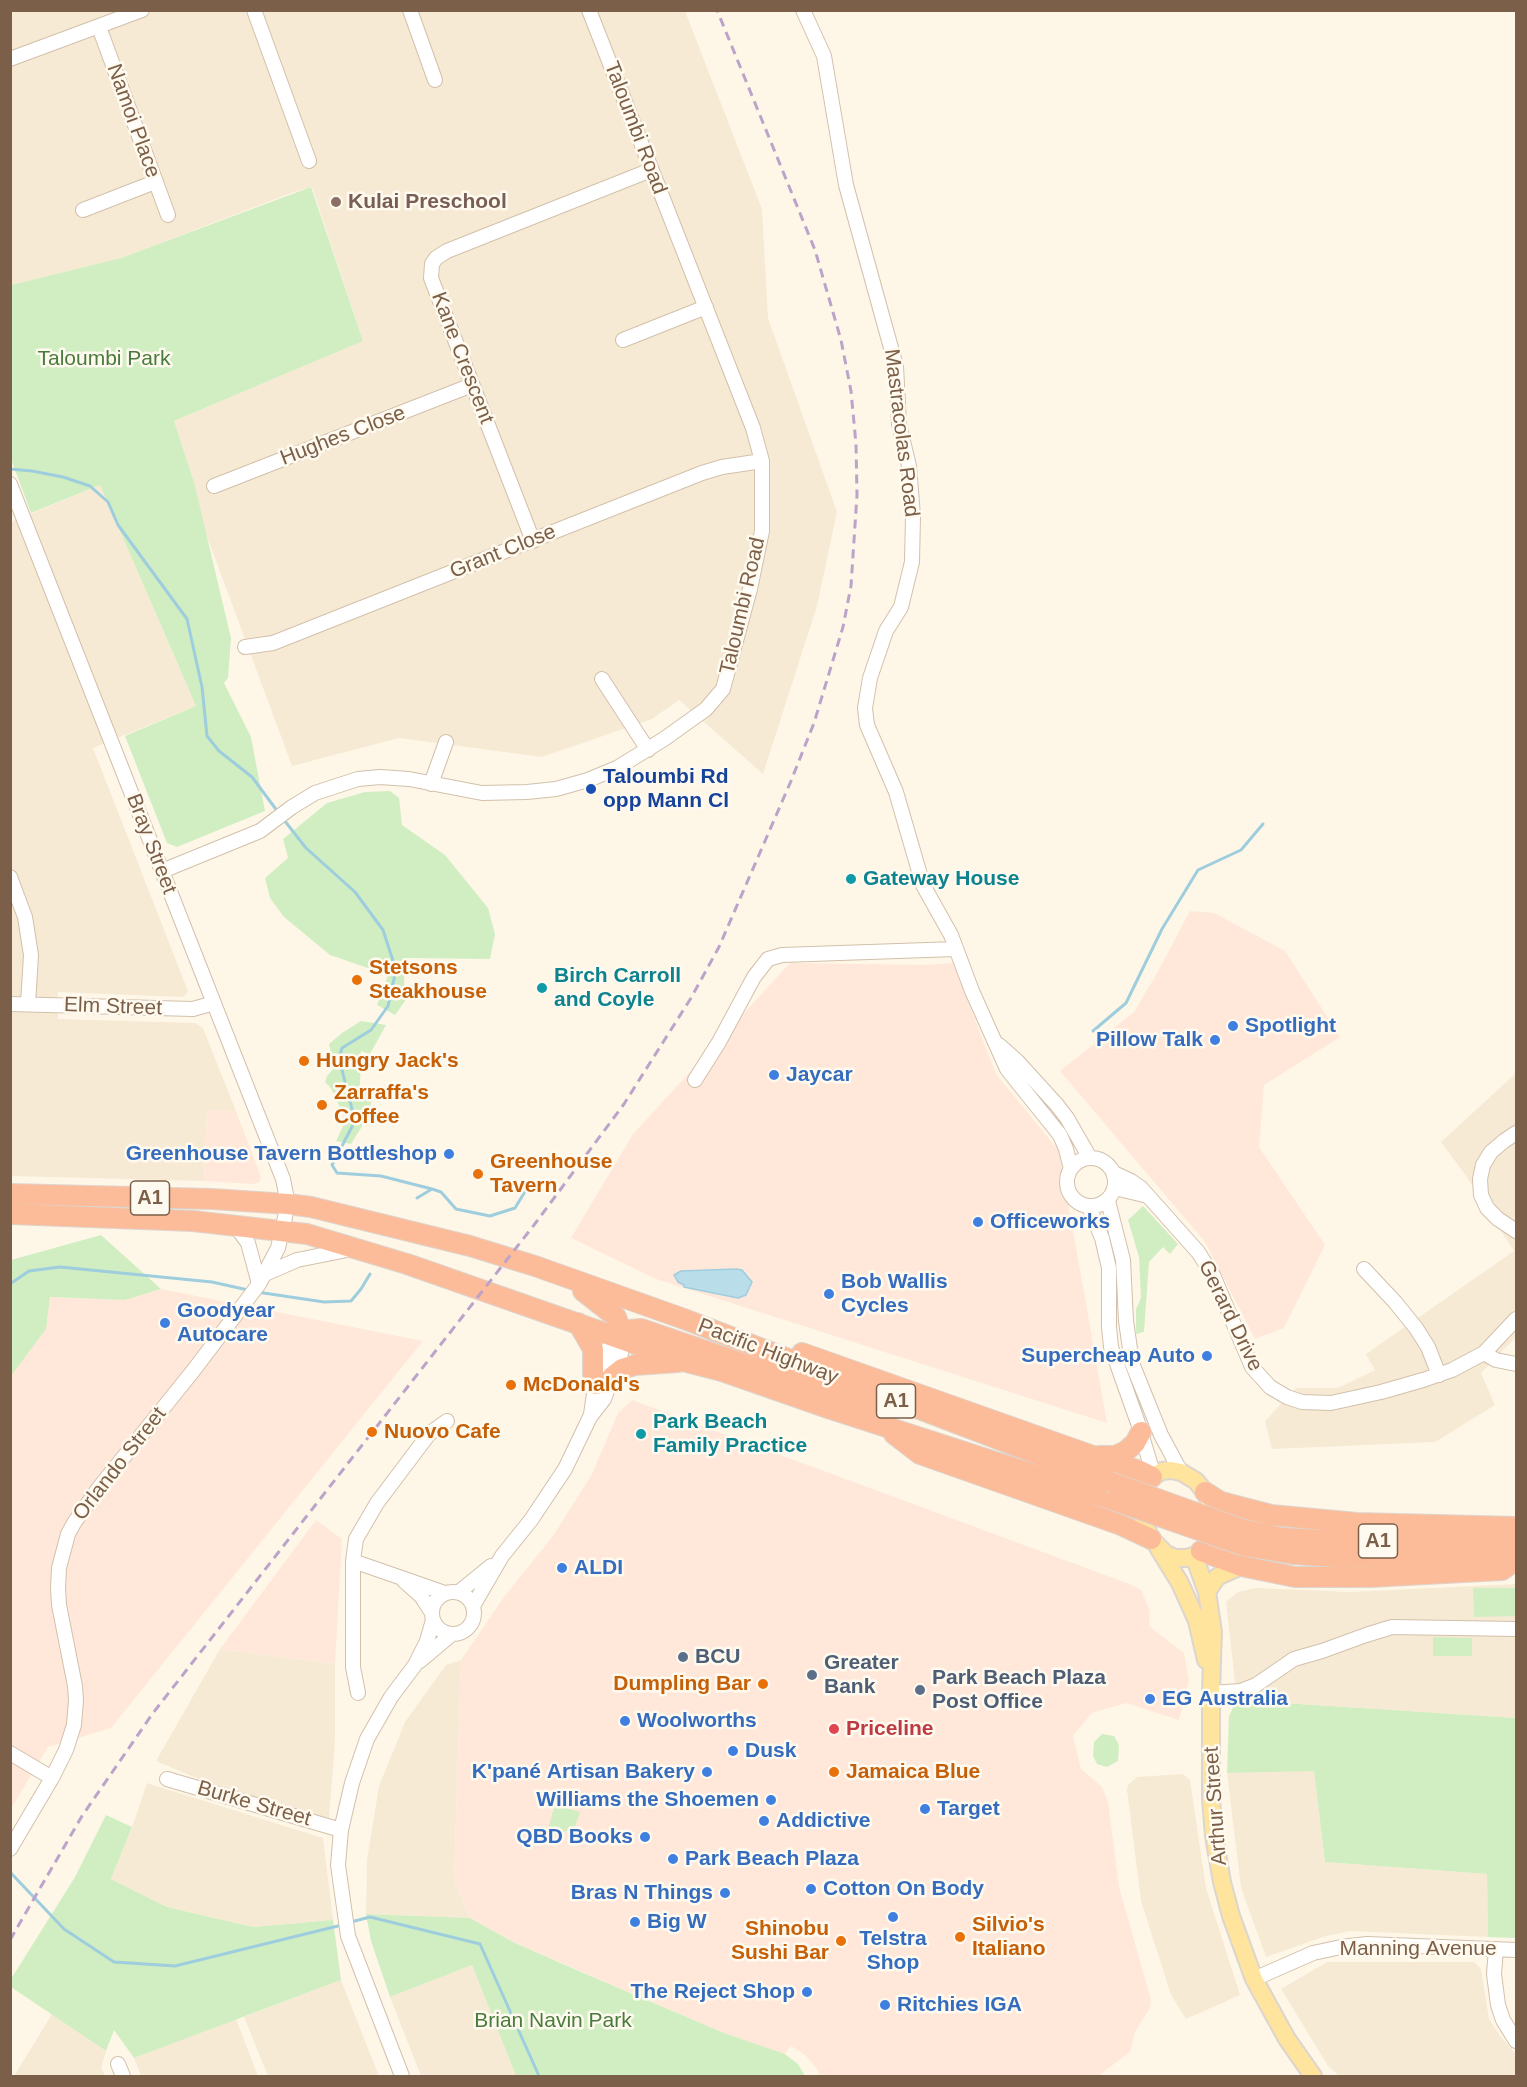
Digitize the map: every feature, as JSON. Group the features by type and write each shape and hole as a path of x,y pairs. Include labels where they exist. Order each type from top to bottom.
{"highway":[{"name":"Pacific Highway","path":"10,1194 212,1199 288,1204 311,1207 470,1246 561,1275 684,1319 733,1340 985,1435 1113,1492"},
{"name":"Pacific Highway","path":"10,1214 193,1221 307,1234 357,1248 687,1362 722,1371 881,1424 1113,1492 1293,1554 1337,1557 1427,1556 1516,1559"},
{"path":"561,1275 611,1311 620,1325 619,1338"},
{"path":"684,1319 838,1364 1153,1476"},
{"path":"578,1323 593,1349 593,1374 604,1381 622,1369 635,1365 687,1362"},
{"path":"619,1338 630,1330 641,1329 928,1426 985,1435"},
{"path":"881,1424 920,1454 1121,1525 1154,1542"},
{"path":"1093,1456 1115,1456 1125,1451 1135,1443 1140,1432"},
{"path":"1205,1492 1221,1502 1270,1515 1357,1523 1516,1527"},
{"name":"Pacific Highway","path":"1243,1538 1421,1542 1516,1541"},
{"path":"1197,1553 1241,1566 1295,1577 1370,1577 1502,1570 1516,1559"}],"main road":[{"path":"1162,1471 1181,1472 1196,1481 1205,1492 1216,1516 1216,1526 1213,1537 1197,1553 1175,1558 1166,1554 1154,1542 1143,1520 1141,1496 1143,1488 1153,1476 1162,1471"},
{"name":"Arthur Street","path":"1154,1542 1180,1583 1197,1621 1205,1653 1211,1694"},
{"name":"Arthur Street","path":"1197,1553 1207,1592 1213,1632 1211,1787 1214,1836 1222,1882 1254,1979 1287,2039 1313,2076"},
{"path":"1207,1592 1218,1577 1241,1566"}],"street":[{"path":"11,57 142,10"},
{"path":"254,10 309,161"},
{"path":"410,10 435,80"},
{"name":"Taloumbi Road","path":"162,871 260,831 315,793 358,779 380,777 409,779 482,793 556,789 617,768 648,750 706,709 716,699 727,679 762,531 762,461 753,428 589,10"},
{"name":"Mastracolas Road","path":"803,10 824,56 846,185 896,366 898,424 910,476 913,516 912,562 901,607 886,631 870,678 865,717 897,792 923,885 946,924 972,991 1007,1069 1060,1135 1071,1169"},
{"name":"Namoi Place","path":"99,27 168,215"},
{"name":"Kane Crescent","path":"533,541 430,271 436,258 447,251 651,170"},
{"path":"83,210 155,183"},
{"path":"624,340 706,308"},
{"name":"Hughes Close","path":"214,486 472,385"},
{"name":"Grant Close","path":"245,647 273,643 702,473 722,467 762,461"},
{"name":"Bray Street","path":"11,485 285,1183 288,1204"},
{"path":"602,679 648,750"},
{"path":"431,784 446,742"},
{"path":"10,877 25,918 31,955 28,1004"},
{"path":"695,1080 719,1042 754,977 768,960 782,955 956,949"},
{"name":"Elm Street","path":"10,1004 193,1009 214,1003"},
{"name":"Mastracolas Road","path":"995,1041 1017,1061 1057,1105 1090,1158"},
{"path":"1516,1133 1491,1152 1483,1165 1480,1179 1481,1195 1487,1208 1516,1231"},
{"path":"1148,1196 1111,1195 1095,1206 1089,1207 1075,1200 1070,1194 1067,1181 1071,1169 1083,1159 1090,1158 1105,1162 1114,1173 1111,1195 1123,1260 1126,1321 1132,1363 1161,1436 1181,1472"},
{"name":"Gerard Drive","path":"1114,1173 1131,1181 1148,1196 1191,1244 1213,1275 1246,1355 1262,1379 1270,1387 1287,1397 1302,1402 1331,1403 1381,1392 1439,1375 1484,1353 1516,1319"},
{"name":"Orlando Street","path":"11,1848 52,1778 70,1738 76,1707 75,1686 59,1605 58,1588 59,1568 68,1534 98,1489 262,1279 278,1248 288,1204"},
{"path":"1089,1207 1102,1238 1109,1268 1111,1347 1153,1476"},
{"path":"235,1226 248,1243 262,1279 297,1260 357,1248"},
{"path":"1364,1269 1416,1328 1428,1347 1439,1375"},
{"path":"473,1606 502,1557 531,1520 565,1469 604,1381 621,1353 619,1338"},
{"path":"1484,1353 1496,1360 1516,1364"},
{"path":"358,1693 353,1667 352,1561 356,1539 377,1503 429,1434 447,1421"},
{"path":"402,2076 348,1936 338,1865 341,1830 352,1783 367,1739 392,1697 415,1665 427,1641 435,1601 474,1582 502,1557"},
{"path":"352,1561 470,1600 474,1613 469,1625 459,1633 452,1634 440,1630 421,1596 400,1577"},
{"path":"1211,1694 1241,1691 1256,1686 1294,1659 1392,1627 1516,1629"},
{"path":"415,1665 452,1634"},
{"path":"10,1753 52,1778"},
{"name":"Burke Street","path":"167,1779 341,1830"},
{"name":"Manning Avenue","path":"1254,1979 1313,1953 1367,1944 1516,1950"},
{"path":"1496,1949 1494,1974 1498,2005 1503,2020 1516,2041"}],"shaded area":[{"path":"10,11 685,11 762,209 768,318 837,512 817,606 763,774 679,700 652,719 542,757 399,738 292,766 196,507 194,482 174,421 363,341 312,187 121,258 11,285"},
{"path":"100,485 196,706 93,748 188,991 184,997 58,992 58,1019 195,1023 203,1028 236,1111 207,1110 204,1181 11,1176 11,522"},
{"path":"1190,911 1214,913 1285,951 1340,1037 1264,1085 1259,1147 1325,1245 1284,1328 1255,1339 1205,1242 1060,1071 1134,1012"},
{"path":"790,963 929,965 953,963 996,1074 1059,1151 1107,1423 656,1279 571,1238 633,1134"},
{"path":"1516,1073 1516,1337 1481,1373 1495,1405 1435,1442 1272,1449 1265,1421 1296,1388 1338,1388 1375,1370 1366,1354 1514,1251 1466,1176 1441,1142"},
{"path":"207,1110 236,1111 261,1177 259,1182 254,1184 204,1181"},
{"path":"161,1289 423,1341 111,1728 48,1747 11,1809 10,1376 46,1329 50,1297 125,1300"},
{"path":"632,1400 1141,1590 1150,1611 1149,1626 1184,1653 1189,1681 1179,1720 1126,1703 1092,1713 1073,1736 1081,1769 1102,1787 1108,1801 1119,1887 1151,2000 1150,2008 1135,2032 1130,2052 1098,2076 820,2076 805,2055 791,2046 784,2054 724,2033 513,1942 470,1918 454,1880 461,1660 504,1597 553,1536 592,1474 618,1413"},
{"path":"316,1520 342,1539 335,1664 220,1649"},
{"path":"1516,1584 1516,1718 1237,1700 1226,1602 1238,1592 1256,1588 1350,1592"},
{"path":"220,1649 335,1664 335,1740 329,1819 227,1791 156,1761"},
{"path":"461,1660 454,1880 470,1918 366,1914 367,1860 379,1786 405,1722 446,1665"},
{"path":"1314,1770 1325,1862 1487,1874 1488,1937 1349,1931 1323,1937 1266,1957 1241,1888 1227,1773"},
{"path":"1183,1774 1190,1780 1206,1888 1240,1995 1186,2019 1171,1995 1141,1901 1127,1790 1128,1785 1137,1777"},
{"path":"147,1783 323,1838 333,1920 253,1927 167,1907 111,1879"},
{"path":"1327,1962 1474,1962 1481,1969 1489,2019 1516,2054 1516,2076 1339,2076 1328,2066 1281,1989"},
{"path":"472,1965 516,2076 421,2076 390,1997"},
{"path":"341,1980 379,2076 268,2076 244,2017"},
{"path":"52,2014 106,2051 101,2068 105,2076 14,2076"},
{"path":"236,2019 258,2076 141,2076 134,2058"}],"green space":[{"name":"Taloumbi Park","path":"311,187 363,341 174,421 194,482 231,638 228,678 224,683 251,737 265,811 177,847 167,843 125,736 196,706 100,485 31,513 11,459 11,285 121,258"},
{"path":"390,791 399,798 402,825 445,855 488,908 495,934 490,959 405,958 404,983 408,997 395,1015 377,1005 388,975 330,955 284,917 270,898 265,878 288,858 283,839 327,803 365,792"},
{"path":"361,1021 386,1025 370,1054 361,1051 360,1087 374,1096 361,1128 351,1144 336,1141 345,1122 331,1088 325,1082 334,1068 329,1044"},
{"path":"1143,1206 1178,1244 1170,1254 1163,1247 1149,1262 1144,1332 1136,1334 1136,1309 1141,1298 1139,1257 1128,1220"},
{"path":"101,1235 161,1289 125,1300 50,1297 46,1329 11,1376 11,1260"},
{"path":"1473,1588 1516,1588 1516,1616 1474,1617"},
{"path":"1433,1637 1472,1638 1472,1656 1433,1656"},
{"path":"1237,1700 1516,1718 1516,1938 1488,1937 1487,1874 1325,1862 1314,1771 1227,1773 1229,1716"},
{"path":"1102,1734 1114,1736 1119,1745 1118,1761 1107,1767 1097,1764 1093,1756 1094,1742"},
{"path":"555,1805 580,1812 575,1827 553,1835 547,1832"},
{"path":"106,1815 132,1827 111,1879 167,1907 253,1927 333,1920 341,1980 134,2058 114,2030 106,2051 11,1987 11,1979 75,1877"},
{"name":"Brian Navin Park","path":"366,1914 470,1918 513,1942 572,1968 724,2033 785,2054 798,2064 805,2076 516,2076 472,1965 390,1997 371,1941"}],"water":[{"path":"742,1270 752,1282 746,1295 738,1298 684,1287 674,1275 681,1271"}],"waterway":[{"path":"10,469 63,477 90,486 108,502 118,525 187,619 202,687 207,736 219,751 252,777 278,812"},
{"path":"284,820 306,848 355,892 383,930 396,970 388,1006 371,1030 342,1048 339,1058 355,1121 332,1165 337,1173 381,1176 432,1189"},
{"path":"1093,1031 1126,1003 1162,929 1198,870 1241,850 1263,824"},
{"path":"417,1198 432,1189 441,1192 456,1209 490,1216 515,1208 529,1185"},
{"path":"10,1284 29,1271 60,1267 212,1282 248,1290"},
{"path":"257,1292 324,1302 351,1301 370,1274"},
{"path":"10,1872 64,1929 114,1962 175,1966 342,1925"},
{"path":"351,1922 370,1917 480,1944 539,2076"}],"railway":[{"path":"10,1940 82,1816 153,1713 534,1225 624,1104 691,998 719,947 814,723 843,627 851,586 857,495 856,444 851,391 841,340 815,250 717,10"}],"place":[{"name":"Kulai Preschool","path":"336,202"},
{"name":"Taloumbi Rd opp Mann Cl","path":"591,789"},
{"name":"Gateway House","path":"851,879"},
{"name":"Stetsons Steakhouse","path":"357,980"},
{"name":"Birch Carroll and Coyle","path":"542,988"},
{"name":"Spotlight","path":"1233,1026"},
{"name":"Pillow Talk","path":"1215,1040"},
{"name":"Hungry Jack's","path":"304,1061"},
{"name":"Jaycar","path":"774,1075"},
{"name":"Zarraffa's Coffee","path":"322,1105"},
{"name":"Greenhouse Tavern Bottleshop","path":"449,1154"},
{"name":"Greenhouse Tavern","path":"478,1174"},
{"name":"Officeworks","path":"978,1222"},
{"name":"Bob Wallis Cycles","path":"829,1294"},
{"name":"Goodyear Autocare","path":"165,1323"},
{"name":"Supercheap Auto","path":"1207,1356"},
{"name":"McDonald's","path":"511,1385"},
{"name":"Nuovo Cafe","path":"372,1432"},
{"name":"Park Beach Family Practice","path":"641,1434"},
{"name":"ALDI","path":"562,1568"},
{"name":"BCU","path":"683,1657"},
{"name":"Greater Bank","path":"812,1675"},
{"name":"Dumpling Bar","path":"763,1684"},
{"name":"Park Beach Plaza Post Office","path":"920,1690"},
{"name":"EG Australia","path":"1150,1699"},
{"name":"Woolworths","path":"625,1721"},
{"name":"Priceline","path":"834,1729"},
{"name":"Dusk","path":"733,1751"},
{"name":"K'pané Artisan Bakery","path":"707,1772"},
{"name":"Jamaica Blue","path":"834,1772"},
{"name":"Williams the Shoemen","path":"771,1800"},
{"name":"Target","path":"925,1809"},
{"name":"Addictive","path":"764,1821"},
{"name":"QBD Books","path":"645,1837"},
{"name":"Park Beach Plaza","path":"673,1859"},
{"name":"Cotton On Body","path":"811,1889"},
{"name":"Bras N Things","path":"725,1893"},
{"name":"Telstra Shop","path":"893,1917"},
{"name":"Big W","path":"635,1922"},
{"name":"Silvio's Italiano","path":"960,1937"},
{"name":"Shinobu Sushi Bar","path":"841,1941"},
{"name":"The Reject Shop","path":"807,1992"},
{"name":"Ritchies IGA","path":"885,2005"}]}
